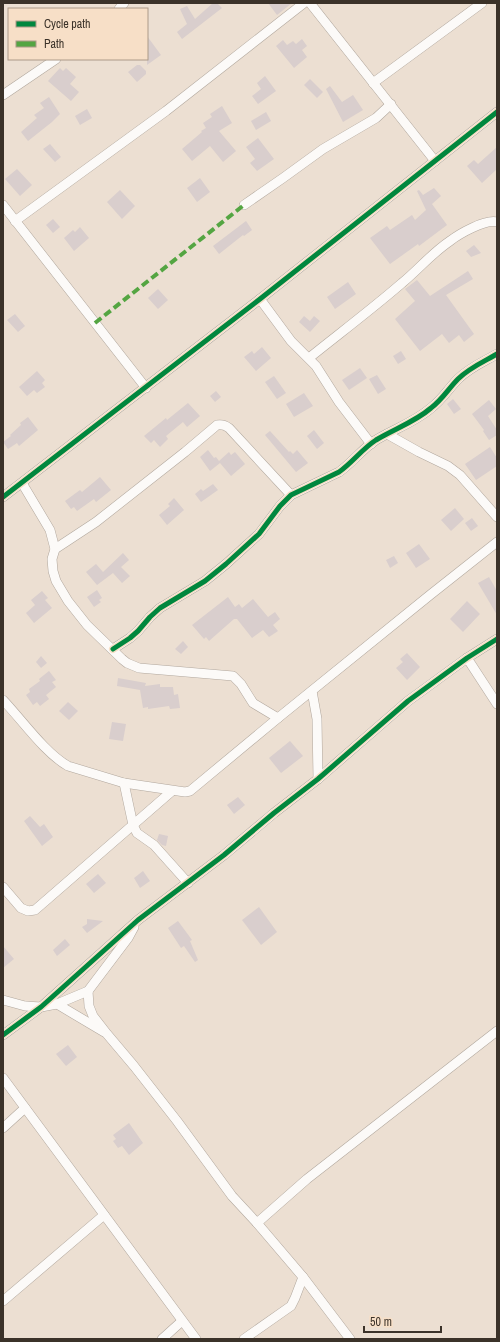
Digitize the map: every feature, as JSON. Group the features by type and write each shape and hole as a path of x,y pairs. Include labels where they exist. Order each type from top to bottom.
{"street":[{"path":"15,221 171,107 304,3"},
{"path":"310,3 435,161"},
{"path":"373,83 482,3"},
{"path":"3,95 55,60"},
{"path":"244,205 323,149 376,118 391,104"},
{"path":"3,497 146,388 497,112"},
{"path":"3,205 146,388"},
{"path":"309,358 401,284 448,241 464,232 486,223 494,221 497,222"},
{"path":"260,299 291,341 316,366 339,402 371,444"},
{"path":"113,649 130,638 160,608 205,581 232,559 259,534 280,506 291,495 338,472 371,444 423,415 433,407 459,378 472,368 497,354"},
{"path":"55,549 96,522 221,424 226,425 229,428 291,495"},
{"path":"387,434 448,466 460,474 497,517"},
{"path":"22,483 50,530 55,549 52,559 56,581 68,601 102,641 113,649 127,663 139,668 233,676 241,684 253,703 278,718"},
{"path":"3,700 61,762 73,768 124,783 172,791 190,791 278,718 497,542"},
{"path":"3,1035 41,1007 138,920 188,883 318,779 408,701 467,658 497,639"},
{"path":"467,658 497,704"},
{"path":"312,691 317,719 318,779"},
{"path":"124,783 133,825 137,833 154,845 188,883"},
{"path":"3,887 22,908 28,911 35,910 172,791"},
{"path":"3,1000 25,1006 41,1007 57,1004 88,990 128,938 138,920"},
{"path":"88,990 91,1011 107,1034 177,1121 232,1196 303,1277 350,1339"},
{"path":"57,1004 107,1034"},
{"path":"257,1223 307,1179 497,1031"},
{"path":"3,1078 196,1339"},
{"path":"3,1128 26,1108"},
{"path":"3,1301 104,1215"},
{"path":"244,1339 291,1306 303,1277"},
{"path":"162,1339 182,1321"}],"building":[{"path":"213,3 217,3 222,8 182,39 177,32 187,24 180,9 187,6 195,19"},
{"path":"268,3 292,3 277,15"},
{"path":"148,37 161,55 147,65 148,60"},
{"path":"302,39 307,46 302,50 307,57 294,68 276,46 283,40 287,45 293,41 296,44"},
{"path":"137,65 140,65 146,71 146,74 137,82 128,72"},
{"path":"60,68 63,71 66,68 76,77 70,84 79,92 71,101 48,81"},
{"path":"265,76 276,91 258,104 252,96 261,89 257,83"},
{"path":"310,79 323,92 317,98 304,85"},
{"path":"330,86 342,102 353,95 363,110 343,122 326,89"},
{"path":"49,97 60,114 28,141 21,132 37,118 34,115 44,108 40,103"},
{"path":"222,106 232,123 219,131 236,151 223,162 210,146 192,161 182,149 206,128 203,123 212,117 210,114"},
{"path":"87,109 92,118 80,125 75,116"},
{"path":"266,112 271,121 256,130 251,121"},
{"path":"258,138 274,159 257,171 250,163 255,159 246,147"},
{"path":"50,144 61,157 55,162 43,149"},
{"path":"497,147 497,169 482,183 467,166 474,160 478,164"},
{"path":"17,169 32,185 20,196 5,179"},
{"path":"200,178 210,192 197,202 187,188"},
{"path":"434,188 441,196 432,204 447,225 419,246 418,244 390,264 370,238 387,226 390,230 412,215 415,220 426,210 417,191 419,190 423,195"},
{"path":"120,190 135,206 122,219 107,202"},
{"path":"53,219 60,227 53,233 46,225"},
{"path":"246,221 252,230 244,236 243,235 219,254 213,246"},
{"path":"80,227 89,238 74,251 64,238 73,230 75,232"},
{"path":"474,245 481,253 471,257 466,251"},
{"path":"468,271 473,279 446,295 474,334 464,342 459,335 449,343 442,334 420,351 395,319 415,301 405,289 417,280 430,296"},
{"path":"348,282 356,294 335,309 327,297"},
{"path":"158,289 168,300 158,309 148,298"},
{"path":"15,314 25,326 18,332 7,320"},
{"path":"304,316 310,321 314,316 320,321 310,332 299,322"},
{"path":"262,347 271,358 256,371 244,357 252,351 254,354"},
{"path":"401,351 406,359 398,364 393,356"},
{"path":"360,368 367,378 349,390 342,380"},
{"path":"37,371 45,380 42,383 45,387 37,393 34,390 27,396 19,387"},
{"path":"377,375 386,389 378,394 369,379"},
{"path":"274,376 286,393 277,399 265,382"},
{"path":"216,391 221,397 215,402 210,396"},
{"path":"304,393 313,406 294,417 286,404"},
{"path":"453,399 461,409 454,414 447,404"},
{"path":"489,400 496,409 488,416 497,430 497,435 489,440 483,431 484,430 472,414"},
{"path":"188,403 200,416 187,427 183,422 166,436 168,439 160,447 154,440 151,443 144,436 166,418 167,420"},
{"path":"28,417 38,430 19,446 17,443 8,449 3,442 21,425 20,423"},
{"path":"314,430 324,443 317,449 307,436"},
{"path":"270,431 289,452 290,451 293,454 297,450 308,463 296,472 265,435"},
{"path":"490,447 497,458 497,466 476,480 465,464"},
{"path":"208,450 214,458 216,457 219,461 229,452 231,455 235,452 245,464 231,476 220,463 210,471 200,457"},
{"path":"100,477 111,490 96,502 94,499 77,511 74,507 71,509 65,501 80,490 82,492"},
{"path":"213,484 218,490 201,502 195,494 201,489 203,491"},
{"path":"174,498 184,510 167,525 159,515 170,506 168,504"},
{"path":"455,508 464,519 451,531 441,520"},
{"path":"472,518 478,526 471,531 465,523"},
{"path":"419,544 430,559 416,568 406,553"},
{"path":"123,553 129,560 121,567 130,576 122,583 113,573 97,585 86,572 96,564 103,572"},
{"path":"394,556 398,563 390,568 386,560"},
{"path":"489,577 497,591 497,615 478,583"},
{"path":"97,590 102,598 99,600 101,602 94,607 87,597"},
{"path":"42,591 48,598 45,600 52,608 34,623 26,613 35,605 31,600"},
{"path":"228,597 235,607 239,604 242,608 253,599 268,617 275,612 280,619 273,625 278,631 269,637 263,630 252,638 237,619 234,619 209,641 206,637 204,639 192,625"},
{"path":"467,601 480,614 463,632 450,619"},
{"path":"183,641 188,647 181,654 175,649"},
{"path":"407,653 420,667 407,680 396,668 403,662 400,659"},
{"path":"41,656 47,663 41,668 36,662"},
{"path":"49,671 56,680 52,682 56,687 46,695 49,699 40,706 37,702 33,705 26,695 30,692 29,689 40,681 39,679"},
{"path":"118,678 146,683 145,686 160,684 160,687 173,687 174,695 178,694 180,708 170,709 169,706 148,709 148,707 143,708 140,690 117,686"},
{"path":"68,702 78,711 69,720 59,711"},
{"path":"112,722 126,724 123,741 109,739"},
{"path":"290,741 303,756 281,773 269,758"},
{"path":"238,797 245,805 234,814 227,805"},
{"path":"30,816 40,827 44,824 53,837 42,846 24,821"},
{"path":"159,834 168,836 166,846 162,845 157,840"},
{"path":"143,871 150,881 140,888 134,878"},
{"path":"98,874 106,883 94,893 86,884"},
{"path":"259,907 277,932 261,945 242,920"},
{"path":"87,919 103,921 87,933 82,927 87,924"},
{"path":"178,921 192,940 190,941 198,960 195,962 184,946 181,948 168,928"},
{"path":"65,939 70,945 57,956 53,950"},
{"path":"3,946 14,959 3,968"},
{"path":"68,1045 77,1057 66,1066 56,1054"},
{"path":"129,1123 143,1143 129,1155 122,1146 118,1148 113,1141 116,1139 113,1135"}],"marked path":[{"path":"95,323 244,205"}],"cycle path":[{"path":"3,497 260,299 497,112"},
{"path":"113,649 130,638 160,608 205,581 226,564 259,534 280,506 291,495 339,472 376,440 425,413 439,401 462,375 476,365 497,354"},
{"path":"3,1035 41,1007 138,920 224,855 274,813 318,779 408,701 467,658 497,639"}]}
